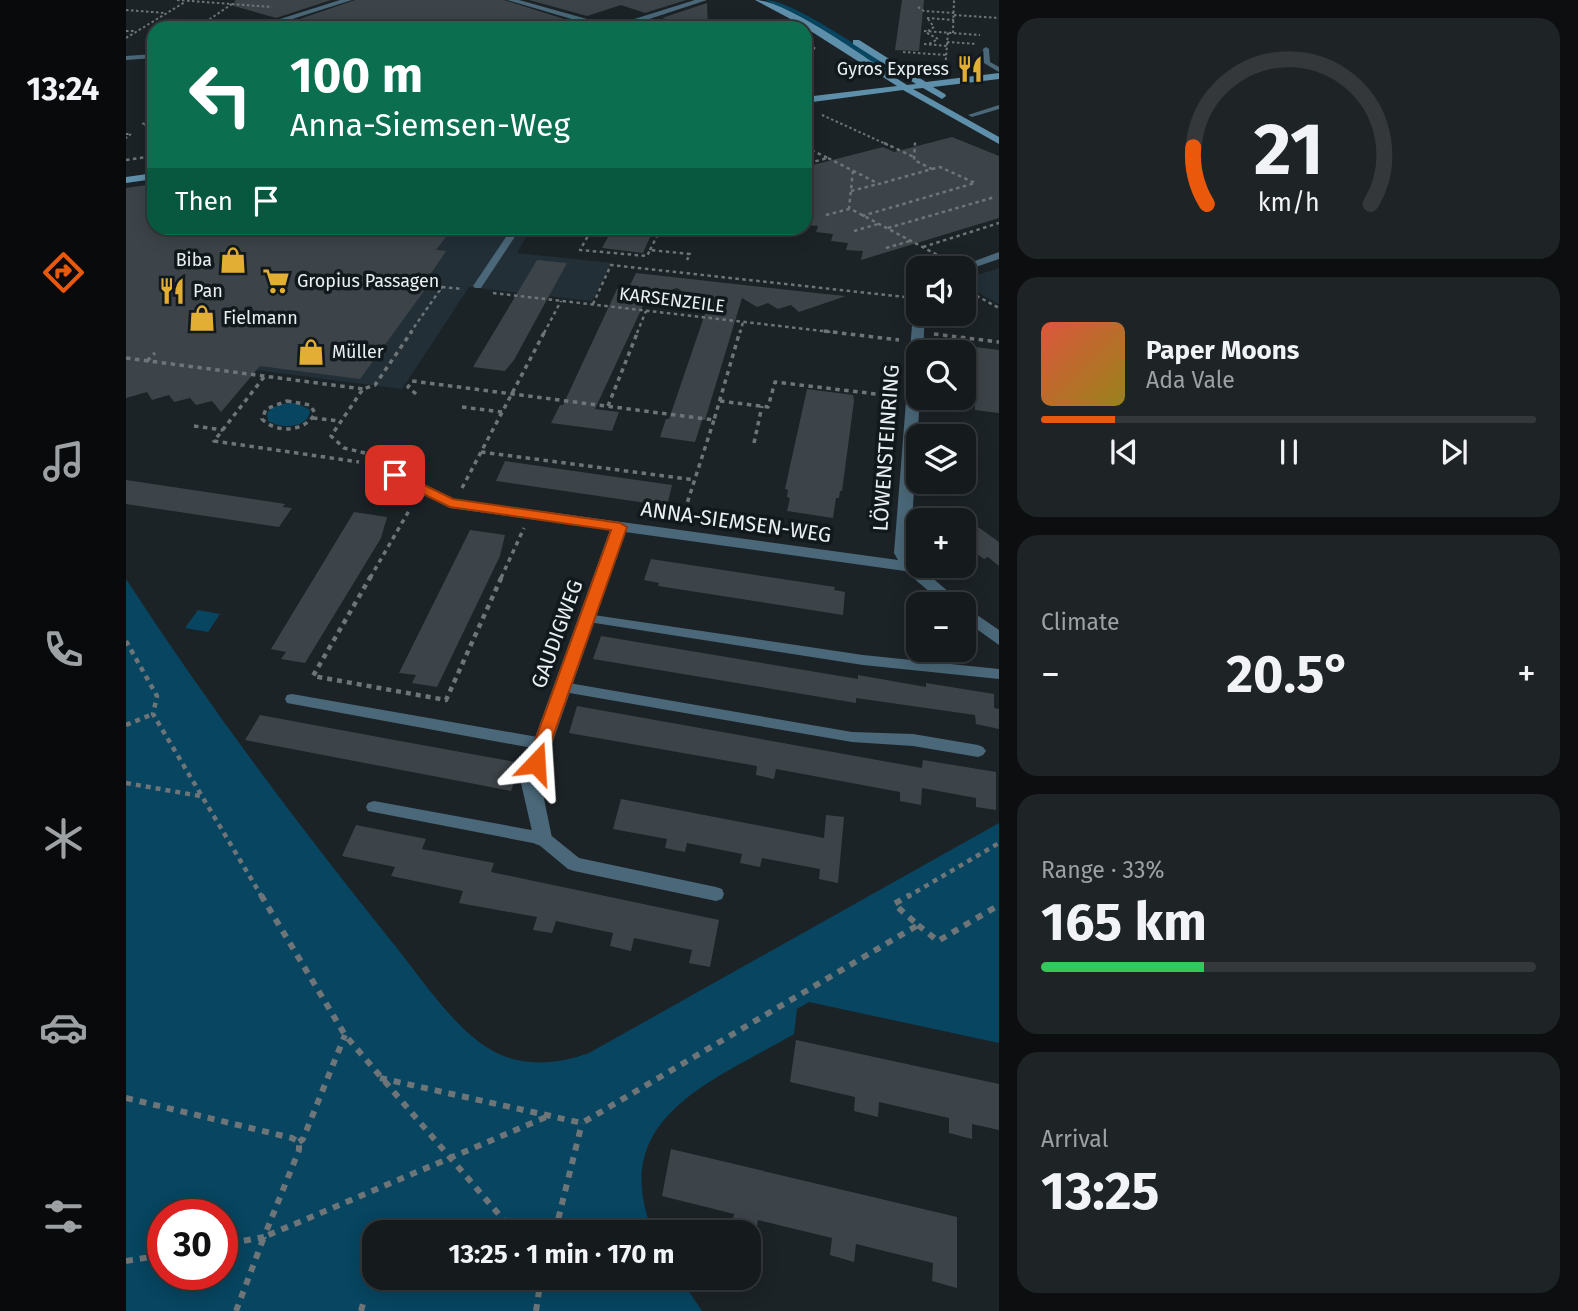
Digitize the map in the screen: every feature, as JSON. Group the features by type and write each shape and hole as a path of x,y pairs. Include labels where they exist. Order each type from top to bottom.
{"street":[{"path":"279,21 348,0"},
{"path":"511,0 587,21"},
{"path":"635,21 703,0"},
{"path":"759,0 801,21"},
{"path":"779,0 811,16"},
{"path":"812,28 918,96 999,141"},
{"path":"851,40 999,129"},
{"path":"126,58 147,56"},
{"path":"812,99 999,76"},
{"path":"812,107 999,86"},
{"path":"126,169 147,166"},
{"path":"126,180 147,177"},
{"path":"976,263 999,255"},
{"name":"LÖWENSTEINRING","path":"906,560 902,553 918,326"},
{"name":"ANNA-SIEMSEN-WEG","path":"395,475 450,503 906,566"},
{"name":"GAUDIGWEG","path":"542,838 530,779 620,527"},
{"path":"923,578 940,592"},
{"path":"976,621 999,639"}],"lane":[{"path":"987,47 987,63 999,70"},
{"path":"972,115 996,106"},
{"path":"478,286 511,235"},
{"path":"587,618 863,660 999,674"},
{"path":"563,687 852,737 913,740 978,751"},
{"path":"292,699 542,744"},
{"path":"374,807 542,838 574,864 716,894"}],"path":[{"path":"177,0 280,7"},
{"path":"154,21 188,0"},
{"path":"953,33 954,0"},
{"path":"208,21 233,4"},
{"path":"247,10 254,5"},
{"path":"918,7 924,11 999,18"},
{"path":"126,10 166,13"},
{"path":"927,18 934,16 934,12"},
{"path":"927,18 954,20"},
{"path":"927,18 934,27 924,31 937,39 927,44"},
{"path":"126,38 147,25"},
{"path":"126,31 137,32"},
{"path":"928,31 987,35"},
{"path":"947,73 948,33"},
{"path":"812,56 817,41"},
{"path":"927,44 987,47"},
{"path":"927,44 932,54"},
{"path":"901,52 946,55"},
{"path":"822,114 846,128 914,157 914,160 932,169"},
{"path":"914,157 915,139"},
{"path":"880,145 885,144"},
{"path":"812,150 879,184"},
{"path":"126,160 147,157"},
{"path":"812,162 828,158"},
{"path":"851,191 940,167 975,183 862,216"},
{"path":"850,209 853,171"},
{"path":"887,229 995,198"},
{"path":"826,215 850,209 939,256"},
{"path":"922,247 999,223"},
{"path":"854,231 879,224"},
{"path":"588,235 580,250 647,256 658,235"},
{"path":"886,248 911,241"},
{"path":"650,250 690,254 687,260"},
{"path":"593,304 611,265 905,297"},
{"path":"427,286 466,289"},
{"path":"126,358 363,388 375,385 442,287"},
{"name":"KARSENZEILE","path":"489,292 899,340"},
{"path":"976,296 999,308"},
{"path":"460,491 561,301"},
{"path":"608,406 646,310"},
{"path":"680,524 743,322"},
{"path":"932,334 999,342"},
{"path":"147,361 155,352"},
{"path":"264,376 214,441 359,462"},
{"path":"416,394 408,387 412,381 714,420"},
{"path":"720,401 768,407 775,382 893,396"},
{"path":"363,388 331,436 344,448 365,453"},
{"path":"313,418 315,413 310,405 296,401 265,409 262,419 269,426 285,429 302,426 313,418 341,421"},
{"path":"754,443 762,406"},
{"path":"462,407 502,412"},
{"path":"194,426 223,430"},
{"path":"481,452 695,480"},
{"path":"410,509 313,676 446,700 525,526"},
{"path":"126,641 157,696 153,714 345,1035 503,1220"},
{"path":"126,725 153,714"},
{"path":"126,783 200,796"},
{"path":"999,843 894,904 939,942 999,905"},
{"path":"380,1078 582,1123 918,925"},
{"path":"236,1311 299,1150 299,1142 303,1139 345,1035"},
{"path":"126,1098 292,1138 299,1142"},
{"path":"238,1242 264,1237 551,1115"},
{"path":"558,1220 582,1123"},
{"path":"126,1261 147,1258"},
{"path":"536,1311 539,1290"},
{"path":"361,1311 364,1300"}],"shaded area":[{"path":"765,0 795,9 814,19 903,75 894,76 812,25 812,21 805,21"},
{"name":"Gropius Passagen","path":"147,185 147,235 527,235 517,253 612,263 592,301 469,287 402,389 126,353 126,188"},
{"path":"999,268 999,304 976,292 976,275"},
{"path":"297,403 310,410 305,421 287,426 268,421 267,413 276,406"},
{"path":"126,579 254,764 437,999 475,1038 488,1048 512,1059 551,1062 589,1053 999,823 999,1043 809,1002 797,1009 794,1034 702,1087 676,1108 656,1131 644,1159 642,1192 650,1220 362,1220 362,1290 688,1290 702,1311 126,1311"},
{"path":"198,610 220,614 208,632 185,628"}],"building":[{"path":"235,0 331,0 276,18 234,6"},
{"path":"355,0 504,0 570,21 294,21"},
{"path":"529,0 686,0 645,13 621,5 587,16"},
{"path":"902,0 924,0 919,51 895,50"},
{"path":"707,3 708,21 670,21 662,18"},
{"path":"952,137 999,156 999,218 861,260 863,251 846,250 848,243 831,241 833,234 816,232 818,226 812,226 812,165 883,147 894,152"},
{"name":"Gropius Passagen","path":"147,185 147,235 448,235 436,250 446,251 424,284 429,284 360,379 260,366 221,412 212,401 196,405 190,398 174,402 169,395 152,400 147,392 126,398 126,188"},
{"path":"609,235 651,235 643,253 602,248"},
{"path":"537,260 567,263 514,360 505,371 473,367"},
{"path":"636,273 846,296 799,312 791,305 778,309 768,303 757,307 742,298 705,420 702,420 695,442 660,437 666,419 669,419 707,308 677,288 647,297 595,409 619,412 612,431 551,423 560,405 563,405 617,289 630,285"},
{"path":"976,347 999,350 999,413 975,410"},
{"path":"807,389 853,395 842,491 839,498 836,498 833,518 787,511 790,498 787,497 788,490 785,489"},
{"path":"505,461 672,485 667,506 496,481"},
{"path":"126,480 285,504 283,507 292,508 279,527 126,504"},
{"path":"354,512 387,517 381,538 305,663 281,659 286,652 271,649"},
{"path":"976,526 999,542 999,566 988,557 984,559 976,553"},
{"path":"470,530 505,535 500,556 437,687 412,683 416,675 399,673"},
{"path":"651,559 835,587 834,590 845,592 843,615 658,586 659,583 644,580"},
{"path":"601,636 858,679 858,675 926,687 926,683 994,694 994,708 999,709 999,729 976,724 975,715 856,698 856,703 593,659"},
{"path":"577,706 922,768 923,760 996,772 996,810 976,807 976,798 922,788 921,805 900,801 900,792 776,769 774,779 756,775 757,766 569,733"},
{"path":"260,715 521,763 511,791 245,740"},
{"path":"621,799 824,838 826,815 844,817 838,883 819,879 820,869 762,858 760,867 740,863 742,854 687,843 685,852 665,848 667,839 613,829"},
{"path":"356,825 426,839 422,849 494,863 491,872 719,920 710,967 689,963 692,950 634,938 631,951 610,946 613,933 556,921 552,933 533,930 537,917 459,903 463,891 391,876 395,867 342,856"},
{"path":"796,1040 999,1084 999,1130 972,1124 972,1139 949,1133 949,1118 879,1102 878,1117 854,1111 855,1097 790,1082"},
{"path":"671,1149 957,1217 957,1288 932,1281 933,1263 856,1244 854,1262 830,1255 832,1238 761,1220 733,1220 734,1214 662,1196"}],"place":[{"name":"Gyros Express","path":"970,69"},
{"name":"Biba","path":"233,260"},
{"name":"Gropius Passagen","path":"276,281"},
{"name":"Pan","path":"172,291"},
{"name":"Fielmann","path":"202,318"},
{"name":"Müller","path":"311,352"}],"route":[{"path":"395,475 450,503 620,527 536,763"}]}
